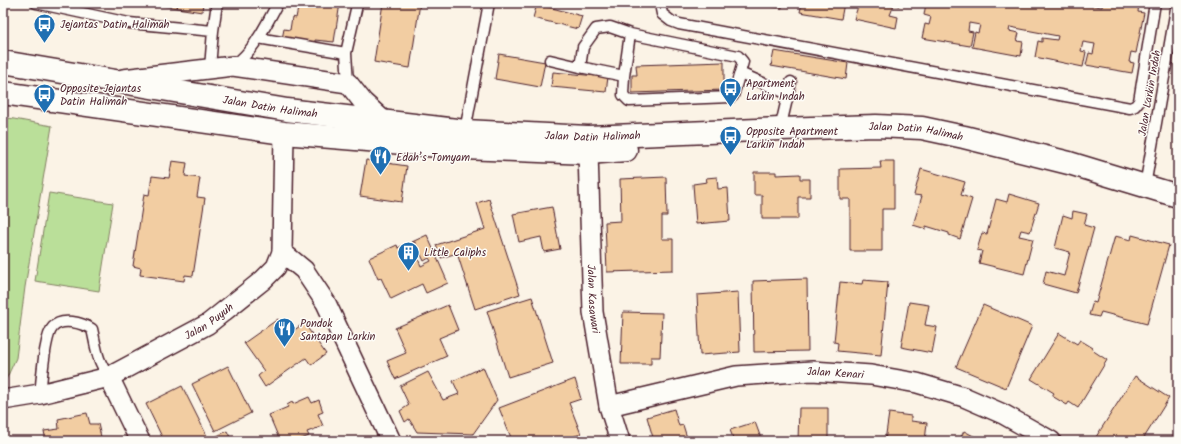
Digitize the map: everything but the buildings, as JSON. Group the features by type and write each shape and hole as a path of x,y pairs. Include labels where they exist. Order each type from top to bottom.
{"main road":[{"name":"Jalan Datin Halimah","path":"3,62 287,110 465,131 588,137 876,126 922,128 1069,163 1177,197"},
{"name":"Jalan Datin Halimah","path":"3,93 284,132 463,148 588,153 713,144 858,139 932,143 1177,197"}],"street":[{"path":"110,81 233,66 348,83 362,102 385,122"},
{"name":"Jalan Puyuh","path":"3,400 40,394 109,377 208,324 264,280 276,267 282,252 284,132"},
{"name":"Jalan Kasawari","path":"588,153 593,312 609,406 620,441"},
{"path":"282,252 304,270 326,303 391,441"},
{"name":"Jalan Kenari","path":"609,406 736,376 812,371 872,375 917,383 964,397 1003,414 1052,441"},
{"path":"109,377 140,441"}],"lane":[{"path":"36,3 130,23 212,31"},
{"path":"210,68 212,31 217,3"},
{"path":"233,66 244,58 258,38 278,3"},
{"path":"348,83 346,53 357,5 356,3"},
{"path":"465,131 489,3"},
{"path":"663,3 661,10 662,14 679,24 799,51 1130,108 1135,106 1139,101 1155,3"},
{"name":"Jalan Larkin Indah","path":"1146,186 1177,3"},
{"path":"580,67 583,47 596,29 610,27 630,34 738,56 743,62 733,96 629,101 623,95 630,34"},
{"path":"258,38 346,53"},
{"path":"550,60 624,76"},
{"path":"740,73 788,94"},
{"path":"780,129 791,82"},
{"path":"40,394 48,338 54,326 63,322 83,324 92,328 97,356 101,366 109,377"}],"green space":[{"path":"3,117 52,126 25,287 16,358 4,384 3,384"},
{"path":"49,193 113,203 99,291 35,281"}],"place":[{"name":"Jejantas Datin Halimah","path":"45,44"},
{"name":"Apartment Larkin Indah","path":"731,108"},
{"name":"Opposite Jejantas Datin Halimah","path":"45,114"},
{"name":"Opposite Apartment Larkin Indah","path":"731,156"},
{"name":"Edah’s Tomyam","path":"381,176"},
{"name":"Little Caliphs","path":"409,272"},
{"name":"Pondok Santapan Larkin","path":"285,348"}]}
